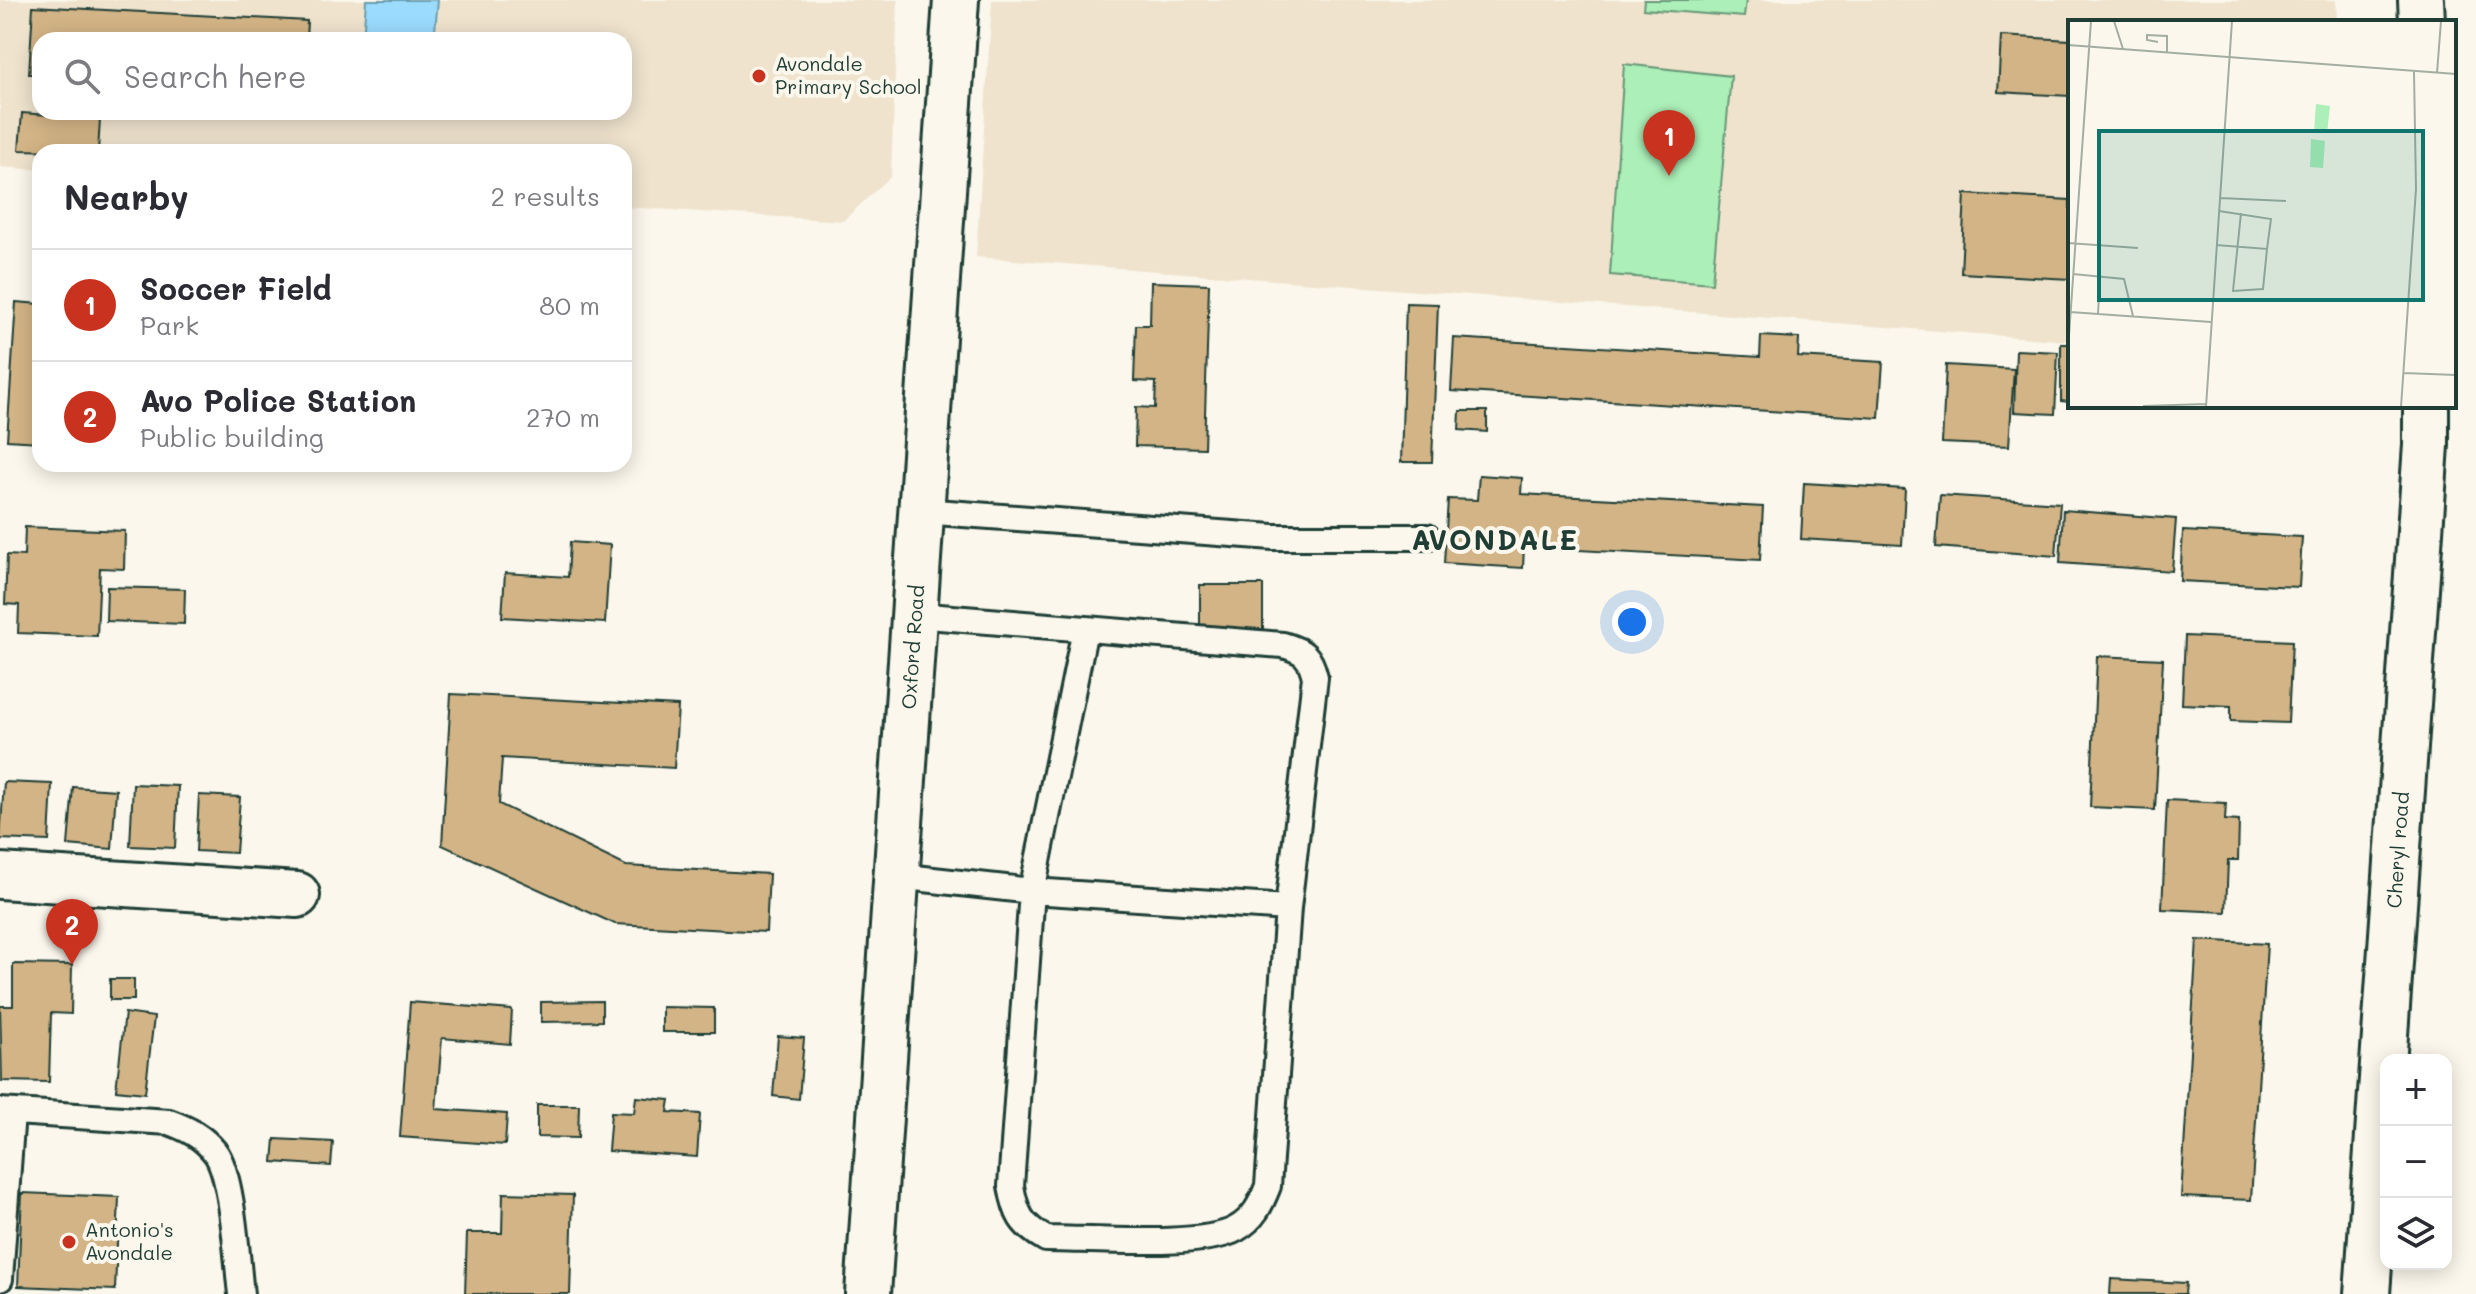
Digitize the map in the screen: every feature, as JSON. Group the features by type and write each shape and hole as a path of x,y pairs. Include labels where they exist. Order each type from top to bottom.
{"street":[{"name":"Oxford Road","path":"868,1294 956,0"},
{"path":"2421,0 2422,20"},
{"name":"Cheryl road","path":"2367,1294 2425,461 2426,408"},
{"path":"0,876 297,895"}],"lane":[{"path":"922,511 1273,537 1427,537"},
{"path":"915,615 1283,645 1300,650 1310,658 1315,677 1288,908 1268,1186 1258,1212 1235,1230 1201,1240 1046,1239 1028,1229 1015,1208 1011,1186 1032,891 1085,629"},
{"path":"897,876 1032,891 1288,908"},
{"path":"0,1279 6,1112 169,1122 194,1132 217,1155 226,1177 241,1294"}],"shaded area":[{"name":"Avondale Primary School","path":"0,0 898,0 891,176 843,221 632,208 632,144 32,144 32,169 0,167"},
{"path":"992,0 2336,0 2337,20 2068,20 2068,341 976,257"}],"green space":[{"path":"1644,0 1746,0 1744,17 1643,9"},
{"path":"1624,64 1731,76 1712,283 1610,275"}],"water":[{"path":"366,0 438,0 435,32 364,32"}],"building":[{"path":"33,6 307,21 306,32 32,32 32,74 29,74"},
{"path":"2001,36 2068,40 2068,96 1998,92"},
{"path":"22,113 32,114 32,120 100,120 98,144 32,144 32,150 19,150"},
{"path":"1965,194 2068,200 2068,279 1961,273"},
{"path":"1151,282 1209,284 1204,448 1135,446 1136,407 1155,408 1156,382 1134,381 1136,325 1150,325"},
{"path":"16,302 32,303 32,442 7,440"},
{"path":"1406,303 1438,304 1432,462 1401,462"},
{"path":"1761,336 1799,338 1798,357 1883,362 1879,418 1451,391 1454,338 1760,357"},
{"path":"2061,344 2068,344 2068,402 2061,401"},
{"path":"2016,350 2058,352 2055,414 2014,412"},
{"path":"1946,365 2014,369 2009,446 1942,443"},
{"path":"1460,411 1487,411 1487,432 1459,430"},
{"path":"1479,475 1522,478 1521,494 1763,507 1760,560 1524,547 1523,568 1444,563 1448,499 1477,500"},
{"path":"1804,483 1905,489 1902,545 1801,539"},
{"path":"1940,495 2060,503 2056,556 1936,547"},
{"path":"2063,510 2176,519 2172,571 2060,563"},
{"path":"25,527 125,531 124,569 100,568 97,636 18,633 19,605 5,604 7,555 24,556"},
{"path":"2183,531 2302,537 2299,587 2180,581"},
{"path":"570,542 610,545 605,623 502,617 505,573 568,577"},
{"path":"1200,585 1263,585 1263,630 1200,630"},
{"path":"107,587 185,589 184,624 106,621"},
{"path":"2185,636 2292,641 2288,723 2231,721 2231,706 2182,704"},
{"path":"2097,656 2163,659 2155,810 2090,807"},
{"path":"451,694 678,706 674,768 502,758 499,804 626,866 769,874 766,932 615,924 442,845"},
{"path":"4,782 52,784 49,841 0,839"},
{"path":"133,784 178,786 175,848 130,846"},
{"path":"73,787 116,790 112,849 68,845"},
{"path":"199,795 240,797 236,853 196,851"},
{"path":"2167,800 2226,803 2225,820 2239,821 2238,860 2228,860 2226,912 2162,909"},
{"path":"2197,940 2267,944 2251,1200 2181,1197"},
{"path":"13,964 72,965 71,1014 51,1013 49,1082 2,1081 0,1006 13,1006"},
{"path":"110,979 134,979 134,1000 110,1000"},
{"path":"602,1001 602,1021 541,1022 541,1002"},
{"path":"410,1002 512,1010 510,1044 442,1038 436,1109 507,1114 505,1145 400,1137"},
{"path":"662,1007 714,1008 714,1032 662,1032"},
{"path":"125,1013 154,1017 145,1093 116,1090"},
{"path":"778,1036 804,1038 799,1099 773,1096"},
{"path":"636,1097 670,1100 668,1112 700,1114 697,1157 608,1151 611,1112 634,1113"},
{"path":"537,1105 579,1105 578,1138 537,1137"},
{"path":"275,1139 333,1142 331,1166 273,1162"},
{"name":"Antonio's Avondale","path":"22,1193 119,1197 115,1290 18,1286"},
{"path":"503,1193 573,1195 570,1294 465,1294 467,1233 502,1233"},
{"path":"2111,1279 2186,1283 2185,1294 2110,1294"}],"place":[{"name":"Avondale Primary School","path":"759,76"},
{"name":"Soccer Field","path":"1669,176"},
{"name":"Avo Police Station","path":"72,965"},
{"name":"Antonio's Avondale","path":"69,1242"}],"district":[{"name":"AVONDALE","path":"1495,540"}]}
